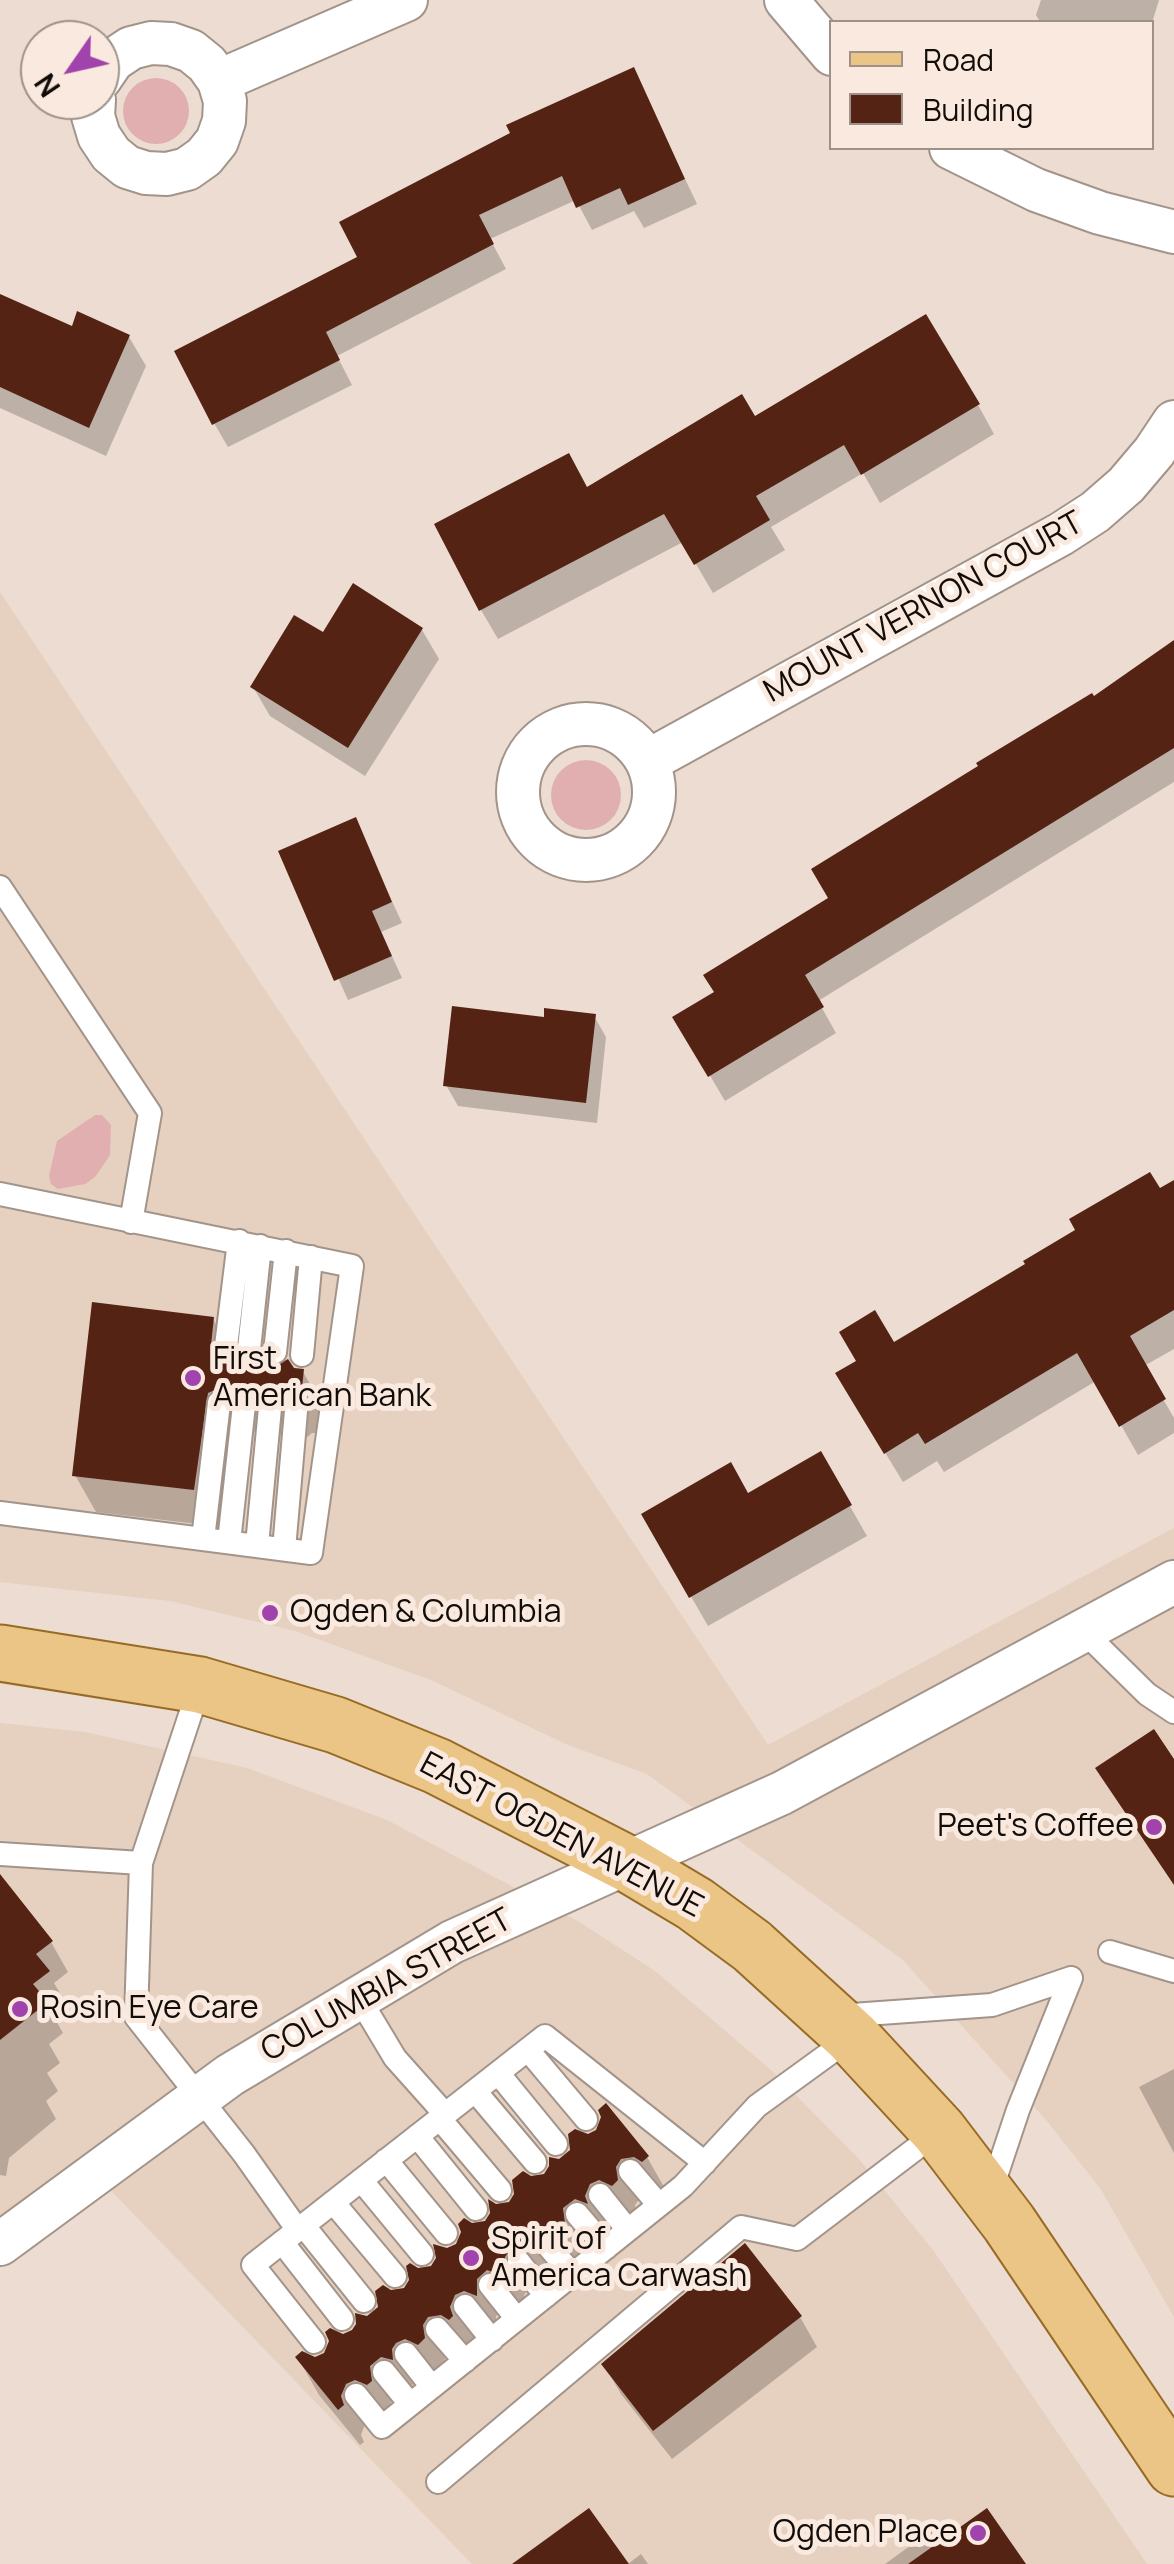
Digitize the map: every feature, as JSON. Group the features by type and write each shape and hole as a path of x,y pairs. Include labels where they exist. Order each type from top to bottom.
{"main road":[{"name":"EAST OGDEN AVENUE","path":"0,1653 200,1685 336,1725 437,1766 628,1864 696,1904 752,1946 841,2027 938,2131 989,2197 1174,2468"}],"street":[{"path":"219,81 406,0"},
{"path":"786,0 829,50"},
{"path":"94,120 111,154 146,173 167,174 187,169 217,141 225,101 219,81 207,64 191,51 172,44 151,43 120,56"},
{"path":"956,150 1036,190 1100,213 1174,232"},
{"name":"MOUNT VERNON COURT","path":"648,761 1061,534 1126,485 1174,422"},
{"name":"COLUMBIA STREET","path":"0,2244 230,2075 472,1931 628,1864 848,1759 1174,1582"}],"lane":[{"path":"0,887 150,1113 132,1222"},
{"path":"0,1194 352,1266 312,1553 0,1513"},
{"path":"238,1348 249,1244"},
{"path":"276,1352 286,1252"},
{"path":"302,1355 311,1257"},
{"path":"203,1539 220,1402"},
{"path":"229,1542 244,1405"},
{"path":"256,1546 270,1408"},
{"path":"284,1550 296,1411"},
{"path":"1083,1631 1147,1694 1174,1712"},
{"path":"200,1685 141,1863 136,2017 294,2232 342,2319"},
{"path":"0,1854 141,1863"},
{"path":"1110,1952 1174,1971"},
{"path":"356,2395 382,2427 659,2205 841,2027 992,2005 1072,1978 1018,2110 989,2197"},
{"path":"359,1998 395,2058 500,2190"},
{"path":"314,2342 252,2265 545,2036 705,2163"},
{"path":"528,2050 586,2119"},
{"path":"498,2073 556,2144"},
{"path":"475,2091 534,2162"},
{"path":"438,2482 742,2227 797,2239 938,2131"},
{"path":"417,2136 476,2209"},
{"path":"386,2160 446,2233"},
{"path":"630,2171 659,2205"},
{"path":"361,2180 422,2254"},
{"path":"600,2196 628,2230"},
{"path":"333,2202 394,2276"},
{"path":"577,2214 606,2248"},
{"path":"294,2232 364,2301"},
{"path":"544,2241 573,2275"},
{"path":"519,2262 546,2296"},
{"path":"490,2286 517,2319"},
{"path":"465,2306 492,2340"},
{"path":"438,2329 465,2361"},
{"path":"406,2354 432,2387"},
{"path":"384,2372 410,2404"}],"shaded area":[{"path":"156,78 179,88 189,111 179,134 156,144 133,134 123,111 133,88"},
{"path":"0,592 768,1745 1174,1528 1174,2317 1100,2188 1046,2120 903,1960 647,1774 568,1745 431,1680 295,1631 170,1601 0,1582"},
{"path":"586,760 611,770 621,795 611,820 586,830 561,820 551,795 561,770"},
{"path":"95,1115 102,1115 111,1125 110,1155 95,1177 85,1184 58,1189 49,1176 57,1141"},
{"path":"0,1723 85,1732 247,1768 387,1820 581,1923 655,1971 771,2070 858,2158 933,2250 1147,2564 472,2564 93,2172 0,2241"}],"building":[{"path":"634,67 685,179 628,205 620,188 576,208 562,176 479,215 494,244 326,332 340,360 212,425 174,351 357,257 339,222 510,133 506,125"},
{"path":"0,294 72,326 77,311 130,335 89,428 0,387"},
{"path":"926,314 980,404 861,475 844,445 756,496 770,520 694,565 664,514 479,611 434,524 569,453 587,487 742,394 755,416"},
{"path":"353,583 423,628 348,748 250,687 294,615 323,632"},
{"path":"1174,640 1174,748 805,975 824,1007 708,1077 672,1017 714,992 703,975 828,898 811,869 978,766 976,763 1092,693 1094,696"},
{"path":"356,817 392,902 372,911 392,956 334,981 278,851"},
{"path":"452,1006 544,1017 544,1008 596,1014 586,1103 443,1086"},
{"path":"1150,1172 1160,1188 1174,1180 1174,1310 1130,1336 1166,1399 1119,1427 1077,1353 925,1444 918,1433 884,1454 835,1373 856,1361 839,1332 875,1310 894,1342 1025,1264 1023,1261 1075,1230 1069,1219"},
{"name":"First American Bank","path":"92,1302 214,1317 211,1345 216,1357 225,1361 236,1357 248,1364 261,1358 274,1367 288,1359 294,1368 304,1369 301,1397 284,1402 272,1393 258,1399 247,1390 232,1396 220,1388 208,1393 194,1490 72,1476"},
{"path":"821,1451 852,1505 689,1598 641,1514 731,1462 748,1493"},
{"name":"Peet's Coffee","path":"1154,1729 1174,1759 1174,1885 1095,1768"},
{"path":"0,1874 53,1941 36,1954 50,1971 33,1984 48,2002 0,2040"},
{"name":"Spirit of America Carwash","path":"606,2103 649,2156 642,2162 634,2157 621,2159 616,2167 618,2180 612,2186 599,2180 590,2184 585,2196 588,2204 575,2199 563,2208 565,2223 556,2232 542,2226 534,2230 530,2252 524,2248 510,2250 505,2257 507,2271 502,2276 487,2270 477,2279 477,2296 464,2291 455,2295 449,2320 441,2315 428,2317 423,2325 425,2338 418,2345 405,2339 396,2343 393,2360 381,2357 370,2366 372,2381 367,2385 355,2380 346,2384 341,2396 344,2405 338,2410 295,2357 302,2351 315,2357 324,2353 329,2341 325,2332 330,2328 343,2334 352,2330 355,2313 367,2316 378,2307 375,2291 383,2285 391,2290 404,2288 409,2280 406,2266 410,2263 418,2268 431,2266 436,2258 433,2244 447,2248 456,2244 461,2232 458,2224 464,2218 472,2223 485,2221 490,2213 488,2199 496,2204 509,2202 514,2194 512,2180 523,2171 531,2176 544,2174 549,2157 559,2159 570,2150 568,2134 575,2129 588,2134 596,2130 601,2117 598,2110"},
{"path":"745,2243 802,2316 653,2431 601,2364"},
{"path":"589,2508 629,2564 512,2564"},
{"name":"Ogden Place","path":"987,2508 1026,2564 908,2564"}],"place":[{"name":"First American Bank","path":"193,1378"},
{"name":"Ogden & Columbia","path":"270,1613"},
{"name":"Peet's Coffee","path":"1154,1827"},
{"name":"Rosin Eye Care","path":"20,2009"},
{"name":"Spirit of America Carwash","path":"471,2258"},
{"name":"Ogden Place","path":"978,2533"}]}
